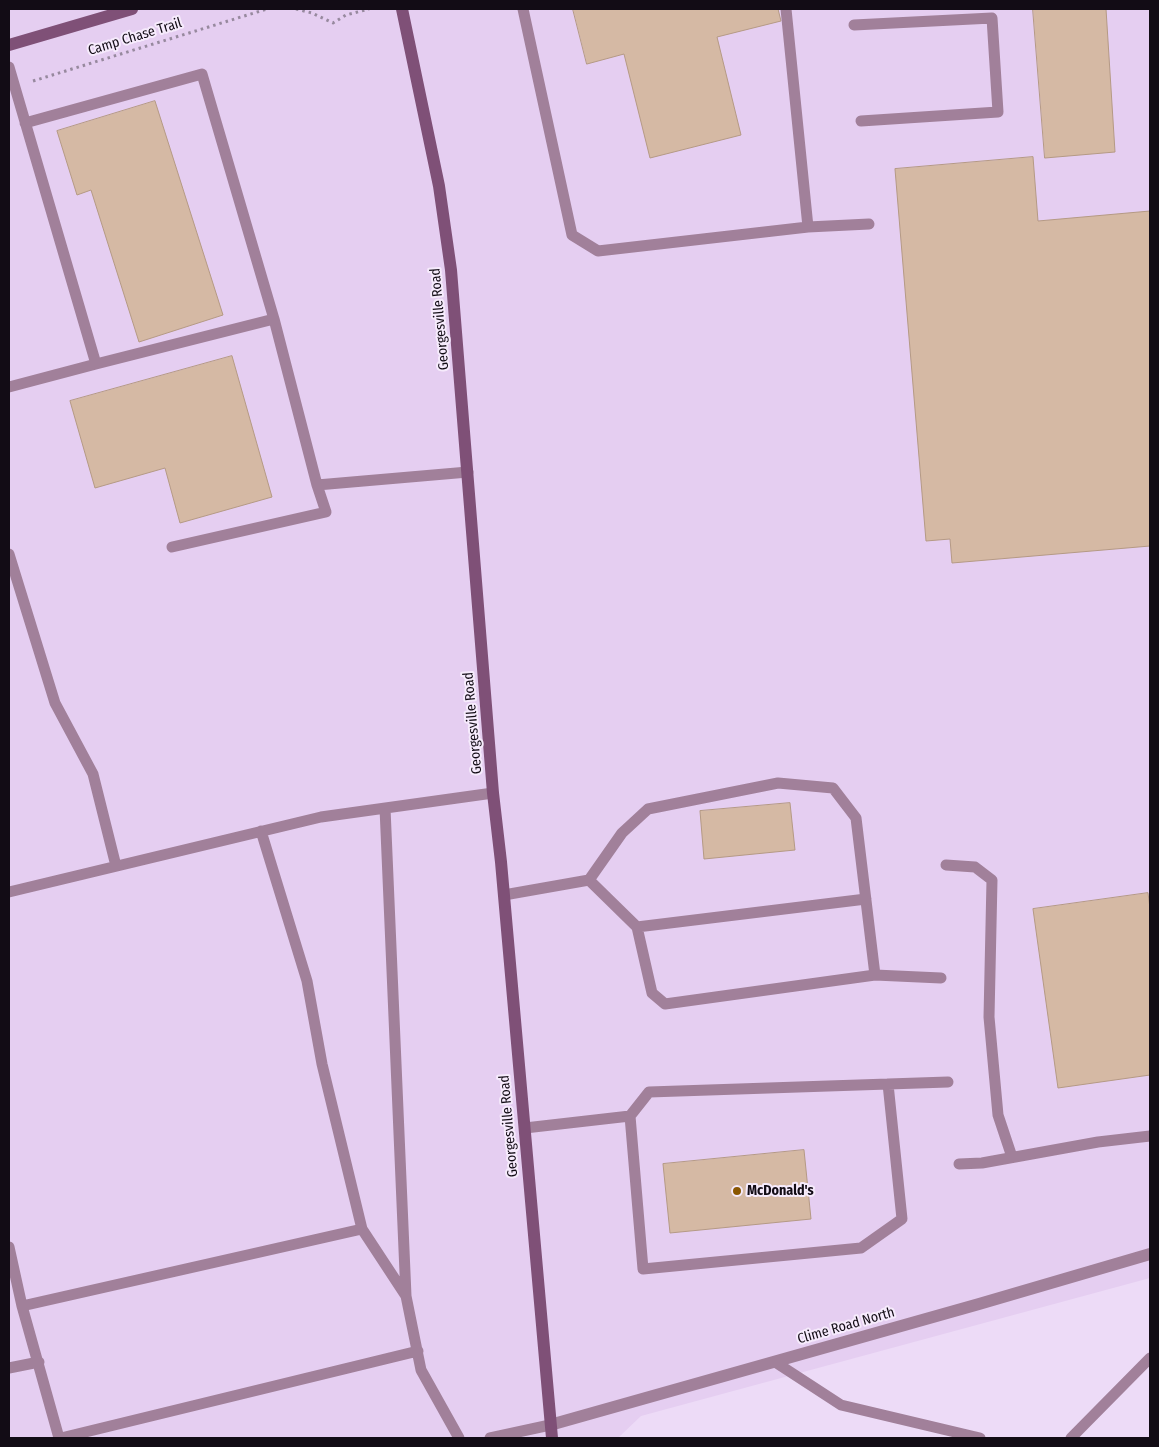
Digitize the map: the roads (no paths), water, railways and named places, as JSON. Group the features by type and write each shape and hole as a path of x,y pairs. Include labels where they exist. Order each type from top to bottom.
{"main road":[{"path":"9,45 132,9"},
{"name":"Georgesville Road","path":"402,9 446,226 451,270 494,793 551,1432"}],"street":[{"name":"Clime Road North","path":"551,1432 775,1362 1150,1254"}],"lane":[{"path":"523,9 572,235 598,251 808,227 869,224"},
{"path":"786,9 808,227"},
{"path":"854,26 992,18 998,112 861,121"},
{"path":"9,67 96,364"},
{"path":"24,123 202,74 274,319 317,485 326,512 172,548"},
{"path":"9,388 274,319"},
{"path":"317,485 468,472"},
{"path":"9,554 55,703 93,774 116,866"},
{"path":"504,895 589,880 622,832 648,809 778,783 833,788 856,818 875,976"},
{"path":"9,892 321,816 494,793"},
{"path":"385,808 406,1296 421,1370 459,1438"},
{"path":"261,831 307,981 322,1064 362,1229 406,1296"},
{"path":"946,865 975,867 992,880 990,1017 998,1115 1012,1158"},
{"path":"589,880 637,927 652,993 665,1004 875,976 941,978"},
{"path":"637,927 866,899"},
{"path":"888,1084 902,1219 861,1248 644,1269 630,1116 649,1092 888,1084 948,1082"},
{"path":"525,1128 630,1116"},
{"path":"959,1164 982,1163 1098,1142 1150,1136"},
{"path":"22,1306 362,1229"},
{"path":"9,1247 22,1306 60,1438 418,1351"},
{"path":"1071,1438 1150,1358"},
{"path":"9,1368 39,1362"},
{"path":"775,1362 841,1405 980,1438"},
{"path":"490,1438 551,1432"}],"place":[{"name":"McDonald's","path":"737,1191"}]}
